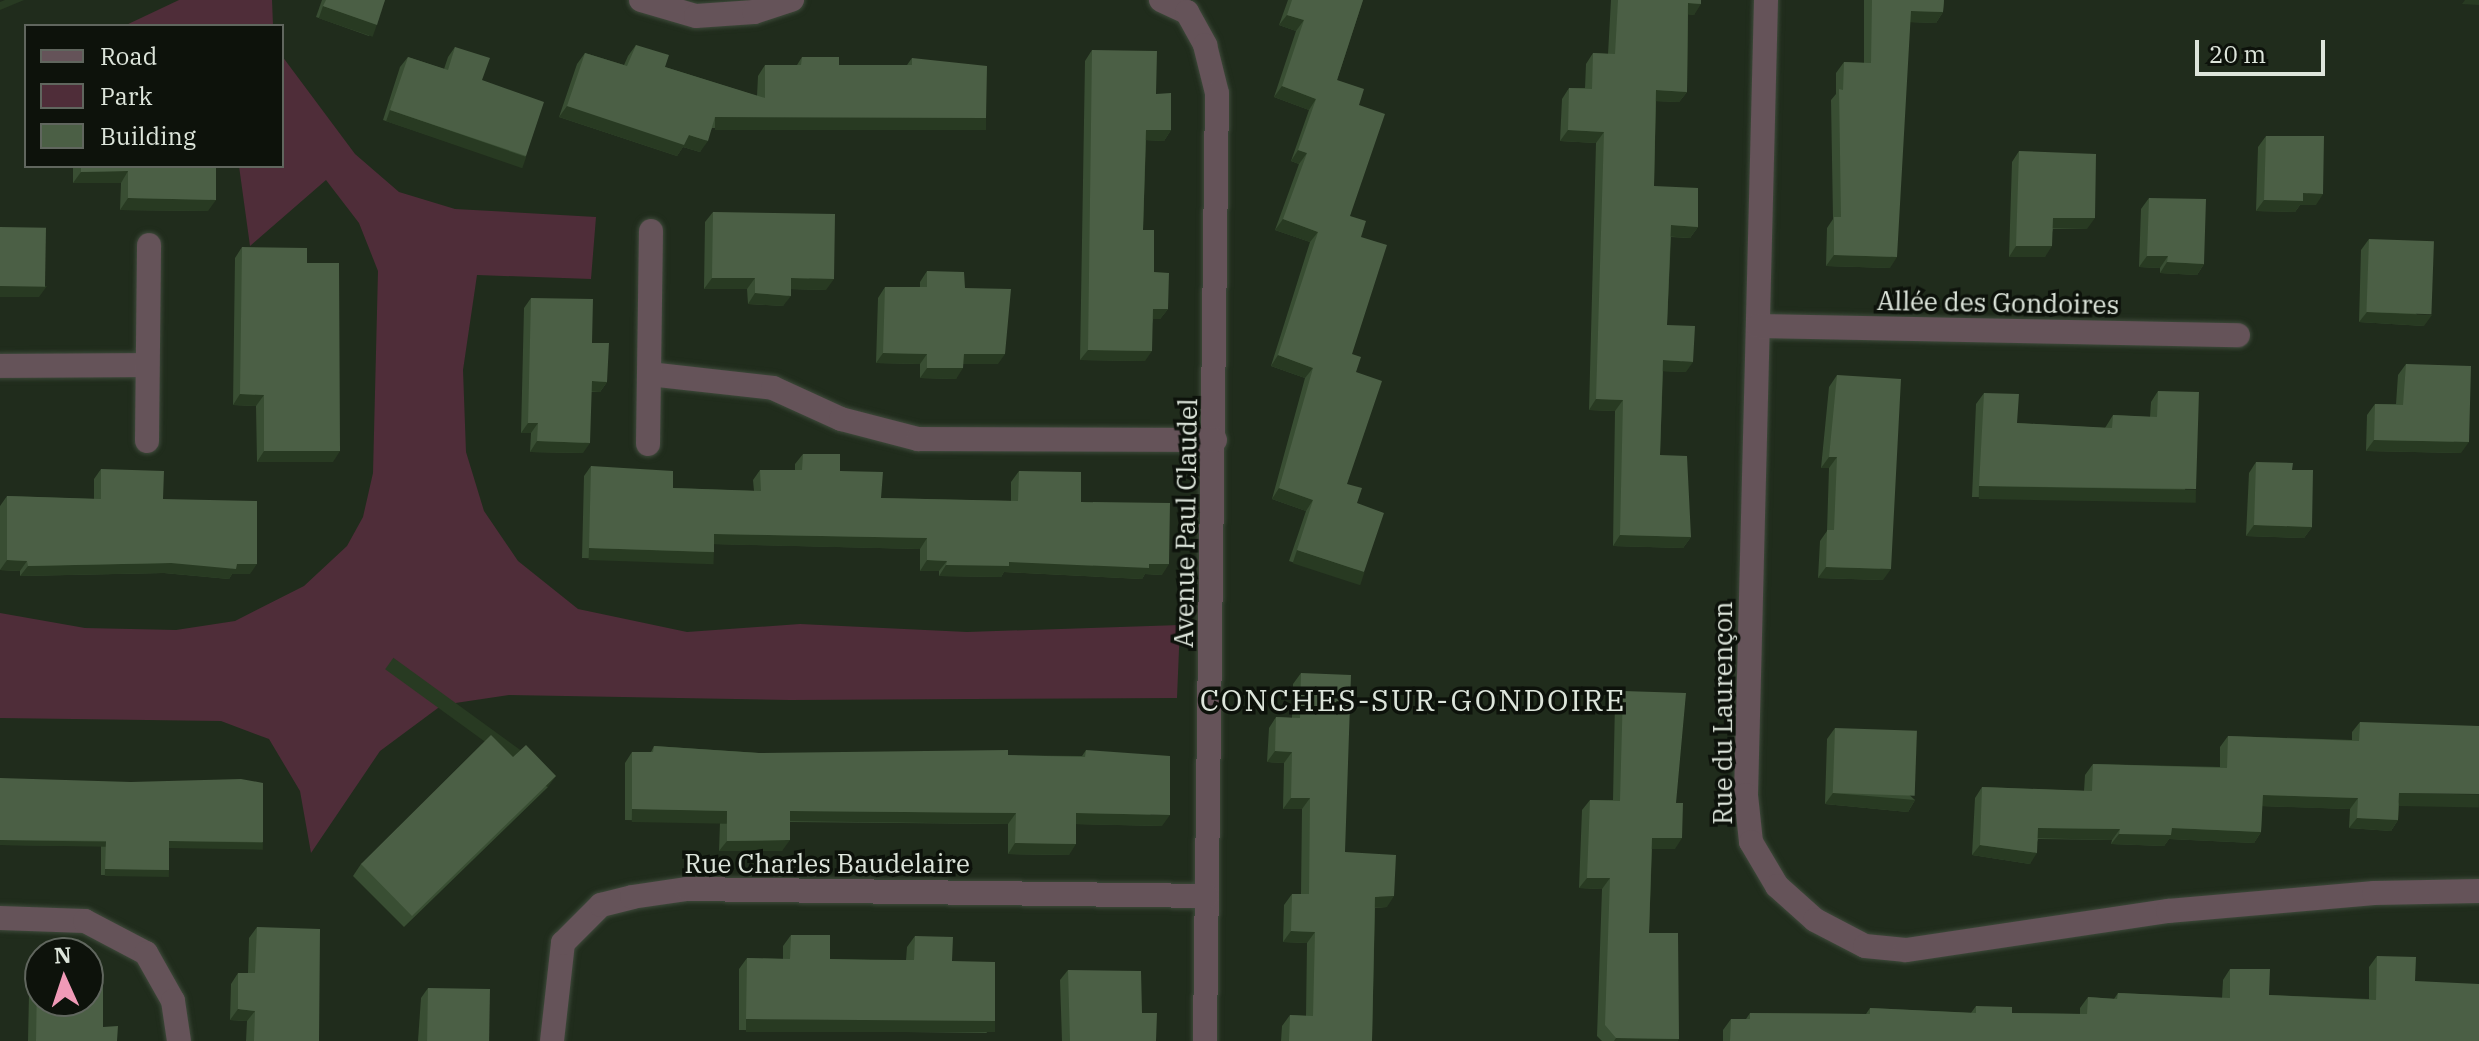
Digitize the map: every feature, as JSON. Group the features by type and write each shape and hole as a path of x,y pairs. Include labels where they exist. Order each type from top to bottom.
{"street":[{"path":"641,0 696,16 754,12 792,0"},
{"path":"1161,0 1190,6"},
{"name":"Rue du Laurençon","path":"1766,0 1746,795 1751,842 1777,886 1815,920 1865,946 1906,950 2168,911 2374,893 2479,891"},
{"name":"Avenue Paul Claudel","path":"1190,6 1205,45 1217,93 1205,1041"},
{"path":"648,444 651,231"},
{"path":"147,441 149,245"},
{"name":"Allée des Gondoires","path":"1758,326 2238,335"},
{"path":"0,366 147,365"},
{"path":"649,374 773,388 841,419 918,439 1215,440"},
{"name":"Rue Charles Baudelaire","path":"552,1041 563,943 601,905 632,897 687,889 1207,896"},
{"path":"0,918 85,921 146,953 173,1001 179,1041"}],"green space":[{"path":"179,0 272,0 273,24 128,24"},
{"path":"284,59 355,154 399,192 455,209 596,217 591,279 477,275 463,370 466,452 484,511 518,561 578,609 687,632 800,624 967,632 1180,625 1177,698 790,700 509,695 442,705 380,751 311,853 300,791 269,739 221,721 0,718 0,613 85,628 176,630 235,621 304,586 347,546 363,517 373,473 378,271 359,223 326,180 250,246 239,168 284,168"}],"building":[{"path":"326,0 385,0 377,25 323,6"},
{"path":"1292,0 1363,0 1337,80 1364,89 1359,105 1385,114 1350,216 1366,221 1361,237 1387,245 1352,354 1361,357 1356,372 1382,381 1347,484 1362,488 1357,503 1384,513 1364,572 1297,550 1313,500 1279,488 1313,368 1278,355 1318,232 1283,219 1307,153 1298,150 1316,99 1282,86 1304,20 1287,15"},
{"path":"1618,0 1701,0 1701,4 1688,3 1687,92 1656,90 1654,186 1698,188 1698,227 1671,225 1667,325 1695,326 1693,362 1663,360 1660,455 1687,456 1691,537 1620,535 1623,400 1596,399 1604,132 1568,130 1569,88 1592,89 1593,53 1615,54"},
{"path":"1872,0 1944,0 1943,12 1911,11 1897,257 1834,255 1834,217 1841,217 1839,89 1843,90 1844,62 1871,63"},
{"path":"636,45 669,55 665,67 765,98 765,65 801,65 802,57 839,57 839,65 912,65 912,58 987,66 986,118 715,117 708,141 689,135 684,145 567,106 585,53 627,66"},
{"path":"455,47 490,58 482,80 544,102 526,156 390,110 408,57 448,70"},
{"path":"1092,50 1157,51 1156,94 1171,93 1171,130 1146,130 1143,230 1154,230 1154,272 1169,273 1168,309 1153,309 1152,351 1088,350"},
{"path":"2266,136 2324,136 2323,194 2303,193 2303,201 2264,200"},
{"path":"2019,151 2096,154 2095,218 2053,218 2052,246 2016,246"},
{"path":"81,168 216,168 216,200 128,198 128,171 81,172"},
{"path":"2149,198 2206,199 2204,264 2167,262 2168,256 2147,256"},
{"path":"713,212 835,214 834,279 791,278 791,296 755,293 755,278 712,278"},
{"path":"0,227 46,228 45,287 0,286"},
{"path":"2369,239 2434,241 2431,314 2366,312"},
{"path":"242,247 307,248 307,263 339,263 340,451 264,451 264,395 240,394"},
{"path":"927,271 964,272 965,288 1011,289 1005,354 964,354 963,368 927,368 927,354 883,353 885,287 927,287"},
{"path":"531,298 593,299 592,343 609,343 607,382 592,381 590,443 537,441 538,423 528,423"},
{"path":"2406,364 2471,366 2469,442 2374,440 2375,404 2403,405"},
{"path":"1837,375 1901,379 1891,569 1826,567 1827,530 1834,530 1837,457 1829,457"},
{"path":"2158,391 2199,392 2196,489 1979,486 1984,393 2019,394 2017,423 2112,428 2113,415 2157,417"},
{"path":"803,454 840,454 840,471 883,472 881,498 1018,501 1019,471 1081,472 1081,502 1170,503 1169,564 1149,564 1149,568 1009,562 1009,566 946,565 947,561 927,560 927,538 714,534 714,552 589,548 591,466 673,471 673,488 761,491 760,470 802,470"},
{"path":"2256,462 2293,463 2292,470 2313,470 2312,527 2254,525"},
{"path":"101,469 164,471 163,499 257,501 257,564 237,564 236,569 171,563 28,566 27,561 7,560 7,496 101,499"},
{"path":"1301,673 1351,675 1345,852 1396,855 1394,896 1375,897 1372,1041 1289,1041 1290,1015 1313,1016 1315,932 1291,931 1292,894 1309,894 1310,798 1291,798 1292,752 1275,751 1276,717 1300,718"},
{"path":"1623,691 1686,693 1676,803 1683,803 1682,838 1652,838 1649,933 1678,933 1679,1039 1616,1038 1605,1025 1610,878 1587,878 1590,800 1620,801"},
{"path":"2360,722 2479,726 2479,794 2399,793 2398,820 2357,818 2358,798 2263,795 2261,832 2172,828 2171,835 2119,834 2120,829 2038,828 2037,853 1980,845 1982,787 2092,791 2093,764 2227,768 2228,736 2359,741"},
{"path":"1835,728 1917,731 1915,796 1833,793"},
{"path":"491,735 513,757 526,745 556,776 412,916 361,864"},
{"path":"654,746 759,753 1008,750 1008,755 1085,757 1086,750 1170,756 1170,815 1076,813 1076,844 1015,843 1016,813 790,811 790,840 727,841 727,811 632,809 632,752 653,752"},
{"path":"0,778 131,782 241,779 263,783 263,842 169,841 169,870 105,869 106,841 0,840"},
{"path":"257,927 320,929 319,1041 254,1041 255,1011 238,1009 238,973 255,973"},
{"path":"791,935 830,935 830,959 872,960 914,960 915,936 953,937 952,961 995,962 995,1021 746,1019 747,958 790,959"},
{"path":"2377,956 2416,957 2415,981 2479,984 2479,1041 1730,1041 1731,1019 1750,1019 1750,1013 1870,1014 1870,1008 1976,1013 1976,1006 2012,1007 2012,1013 2087,1014 2088,997 2117,999 2118,993 2230,998 2230,969 2270,969 2269,995 2376,1000"},
{"path":"1068,970 1141,971 1142,1013 1157,1013 1156,1041 1070,1041"},
{"path":"428,988 490,989 489,1041 427,1041"},
{"path":"36,1017 103,1017 103,1027 118,1026 117,1041 36,1041"}],"district":[{"name":"CONCHES-SUR-GONDOIRE","path":"1413,700"}]}
